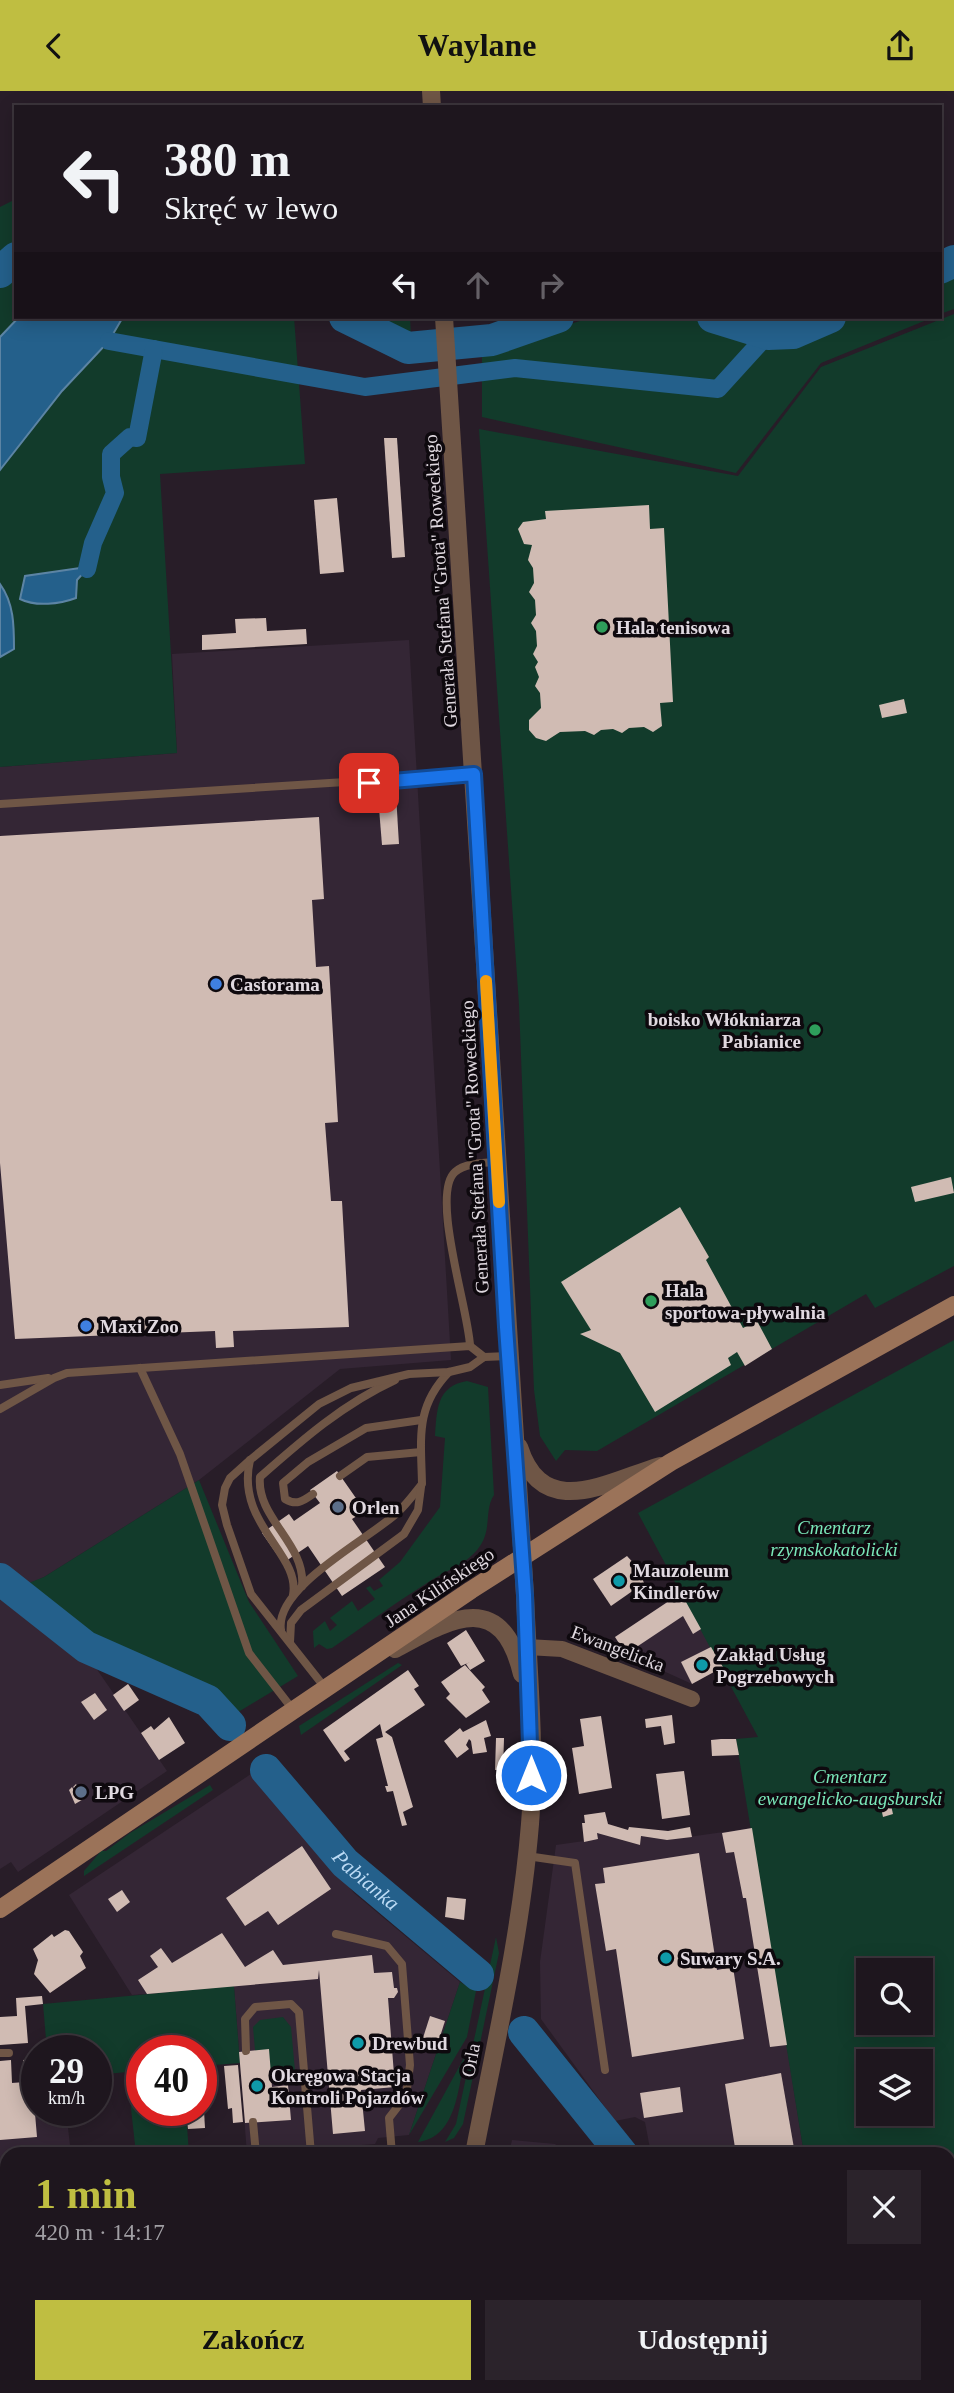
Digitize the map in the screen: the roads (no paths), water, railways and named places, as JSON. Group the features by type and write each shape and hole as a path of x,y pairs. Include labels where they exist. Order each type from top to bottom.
{"main road":[{"name":"Jana Kilińskiego","path":"0,1909 522,1557 671,1462 954,1305"}],"street":[{"name":"Generała Stefana \"Grota\" Roweckiego","path":"444,319 530,1714 527,1856 508,1973"},
{"path":"512,1413 527,1467 540,1481 560,1492 592,1488 671,1462"},
{"path":"345,1676 446,1622 474,1616 494,1622 507,1635 520,1664 530,1714"},
{"name":"Ewangelicka","path":"527,1647 562,1649 692,1699"},
{"name":"Orla","path":"475,2147 508,1973"}],"lane":[{"path":"0,804 474,774"},
{"path":"484,1357 470,1346 453,1255 446,1196 451,1177 460,1169 496,1162"},
{"path":"0,1385 67,1373 470,1346"},
{"path":"326,1689 251,1594 222,1505 230,1478 320,1404 351,1388 409,1374 449,1372 470,1367 484,1357 508,1356"},
{"path":"140,1368 180,1454 249,1653 295,1711"},
{"path":"290,1642 290,1623 301,1610 404,1534 418,1510 422,1484 421,1420 432,1390 449,1372"},
{"path":"302,1586 303,1571 294,1549 264,1501 259,1490 260,1477 312,1431 364,1394 409,1374"},
{"path":"0,1409 54,1377"},
{"path":"313,1494 299,1503 292,1503 285,1499 283,1483 308,1462 366,1428 421,1420"},
{"path":"340,1476 367,1457 421,1452"},
{"path":"250,1460 246,1476 250,1504 293,1576 291,1602"},
{"path":"281,1631 283,1613 311,1576 398,1513 422,1484"},
{"path":"527,1856 575,1863 605,2070"},
{"path":"336,1934 387,1946 402,1964 410,2065 406,2096 389,2118 391,2147"},
{"path":"246,2051 245,2019 254,2007 291,2004 299,2012 310,2147"},
{"path":"253,2122 255,2147"}],"water":[{"path":"17,319 122,319 109,341 62,391 0,470 0,337"},
{"path":"87,569 77,580 76,598 48,604 20,599 25,576"},
{"path":"0,584 11,607 14,649 0,657"}],"waterway":[{"path":"0,272 14,260"},
{"path":"942,267 954,261"},
{"path":"349,319 408,348 492,340 552,319"},
{"path":"719,319 768,334 793,333 825,319"},
{"path":"109,341 365,387 515,368 718,389 768,334"},
{"path":"87,569 93,543 115,493 111,477 111,454 130,437 137,438 154,349"},
{"name":"Pabianka","path":"0,1579 86,1647 208,1701 230,1725"},
{"name":"Pabianka","path":"266,1770 345,1863 478,1975"},
{"name":"Pabianka","path":"524,2032 616,2147"}],"place":[{"name":"Hala tenisowa","path":"602,627"},
{"name":"Castorama","path":"216,984"},
{"name":"boisko Włókniarza Pabianice","path":"815,1030"},
{"name":"Hala sportowa-pływalnia","path":"651,1301"},
{"name":"Maxi Zoo","path":"86,1326"},
{"name":"Orlen","path":"338,1507"},
{"name":"Mauzoleum Kindlerów","path":"619,1581"},
{"name":"Zakłąd Usług Pogrzebowych","path":"702,1665"},
{"name":"LPG","path":"81,1792"},
{"name":"Suwary S.A.","path":"666,1958"},
{"name":"Drewbud","path":"358,2043"},
{"name":"Okręgowa Stacja Kontroli Pojazdów","path":"257,2086"}],"park label":[{"name":"Cmentarz rzymskokatolicki","path":"834,1538"},
{"name":"Cmentarz ewangelicko-augsburski","path":"850,1787"}]}
